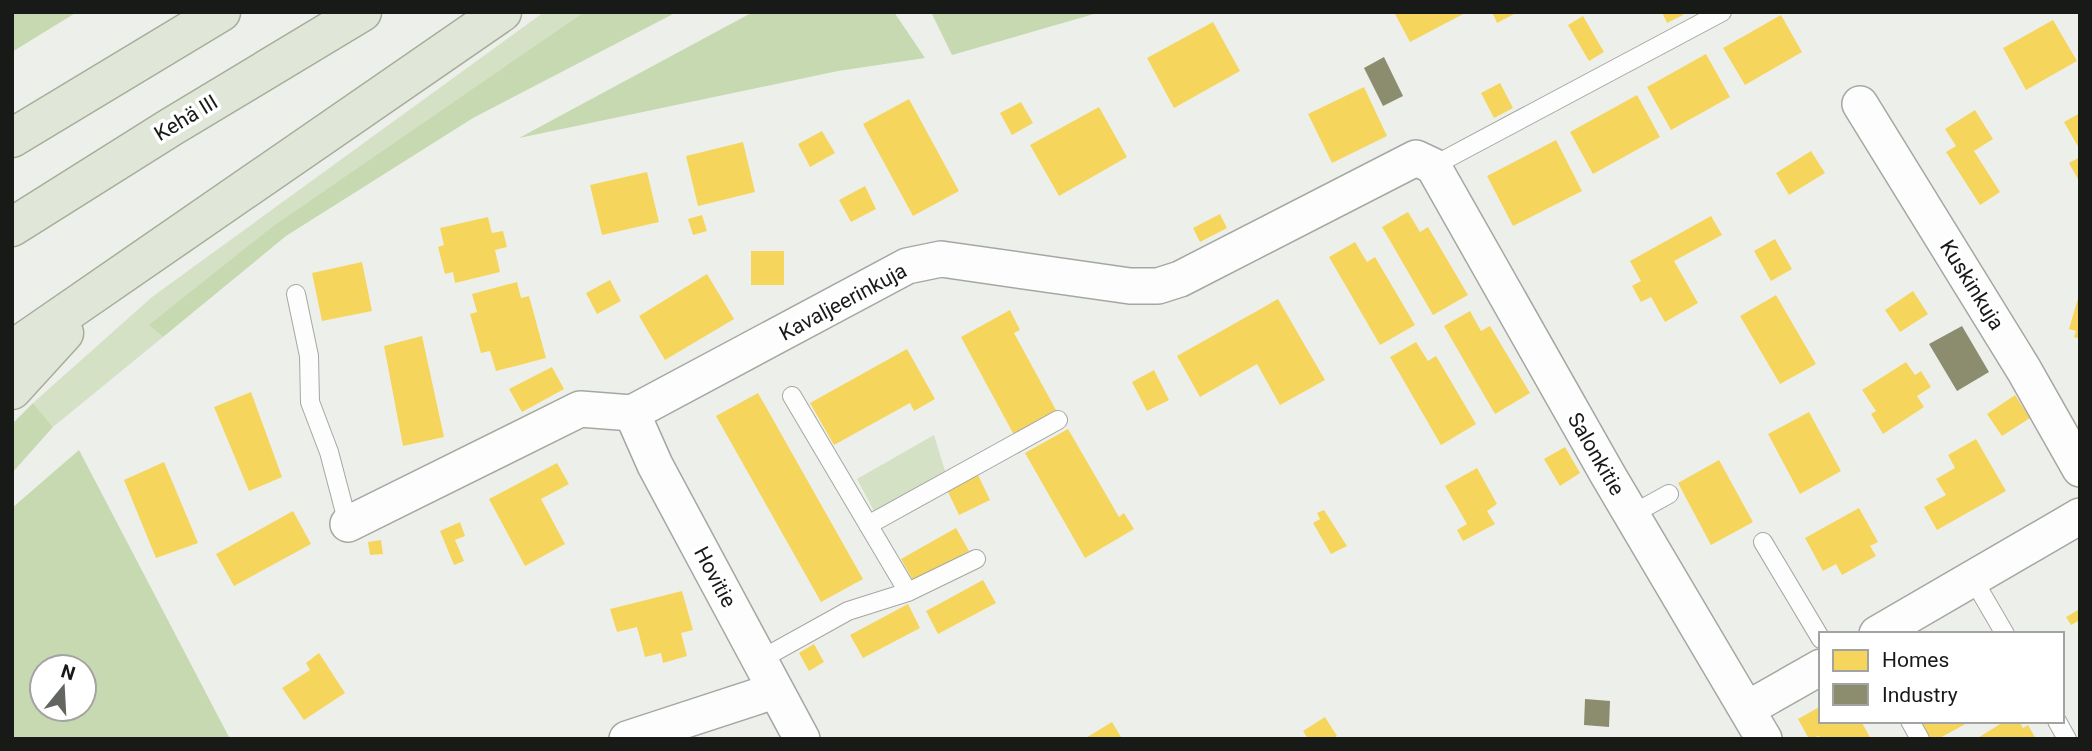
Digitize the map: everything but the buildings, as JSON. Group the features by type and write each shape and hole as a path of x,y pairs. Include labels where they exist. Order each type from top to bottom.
{"highway":[{"path":"12,138 221,12"},
{"name":"Kehä III","path":"12,227 362,12"},
{"path":"12,351 502,12"},
{"path":"12,390 105,287"}],"street":[{"name":"Kuskinkuja","path":"1860,104 2024,370 2080,469"},
{"name":"Kavaljeerinkuja","path":"632,413 907,266 941,259 1130,286 1158,286 1180,279 1416,158 1433,166"},
{"name":"Salonkitie","path":"1433,166 1631,515 1755,724"},
{"path":"348,524 580,409 632,413"},
{"name":"Hovitie","path":"632,413 655,465 802,739"},
{"path":"1880,632 2080,516"},
{"path":"1755,724 1819,669"},
{"path":"626,739 774,691"}],"lane":[{"path":"1433,166 1722,12"},
{"path":"296,294 309,356 310,402 329,452 348,524"},
{"path":"792,396 908,592"},
{"path":"868,524 1058,420"},
{"path":"1631,515 1669,494"},
{"path":"1763,542 1819,636"},
{"path":"758,661 848,611 908,592 976,559"},
{"path":"1972,579 2004,632"},
{"path":"1911,723 1920,739"},
{"path":"2058,723 2067,739"}],"green space":[{"path":"12,12 77,12 12,52"},
{"path":"544,12 584,12 273,226 150,325 163,337 53,427 33,403 152,297"},
{"path":"584,12 677,12 473,118 286,236 163,337 149,325 273,226"},
{"path":"753,12 894,12 925,58 838,71 519,138"},
{"path":"931,12 1101,12 952,55"},
{"path":"33,403 53,427 12,473 12,424"},
{"path":"934,435 946,474 875,513 857,479"},
{"path":"79,450 230,739 12,739 12,508"}]}
